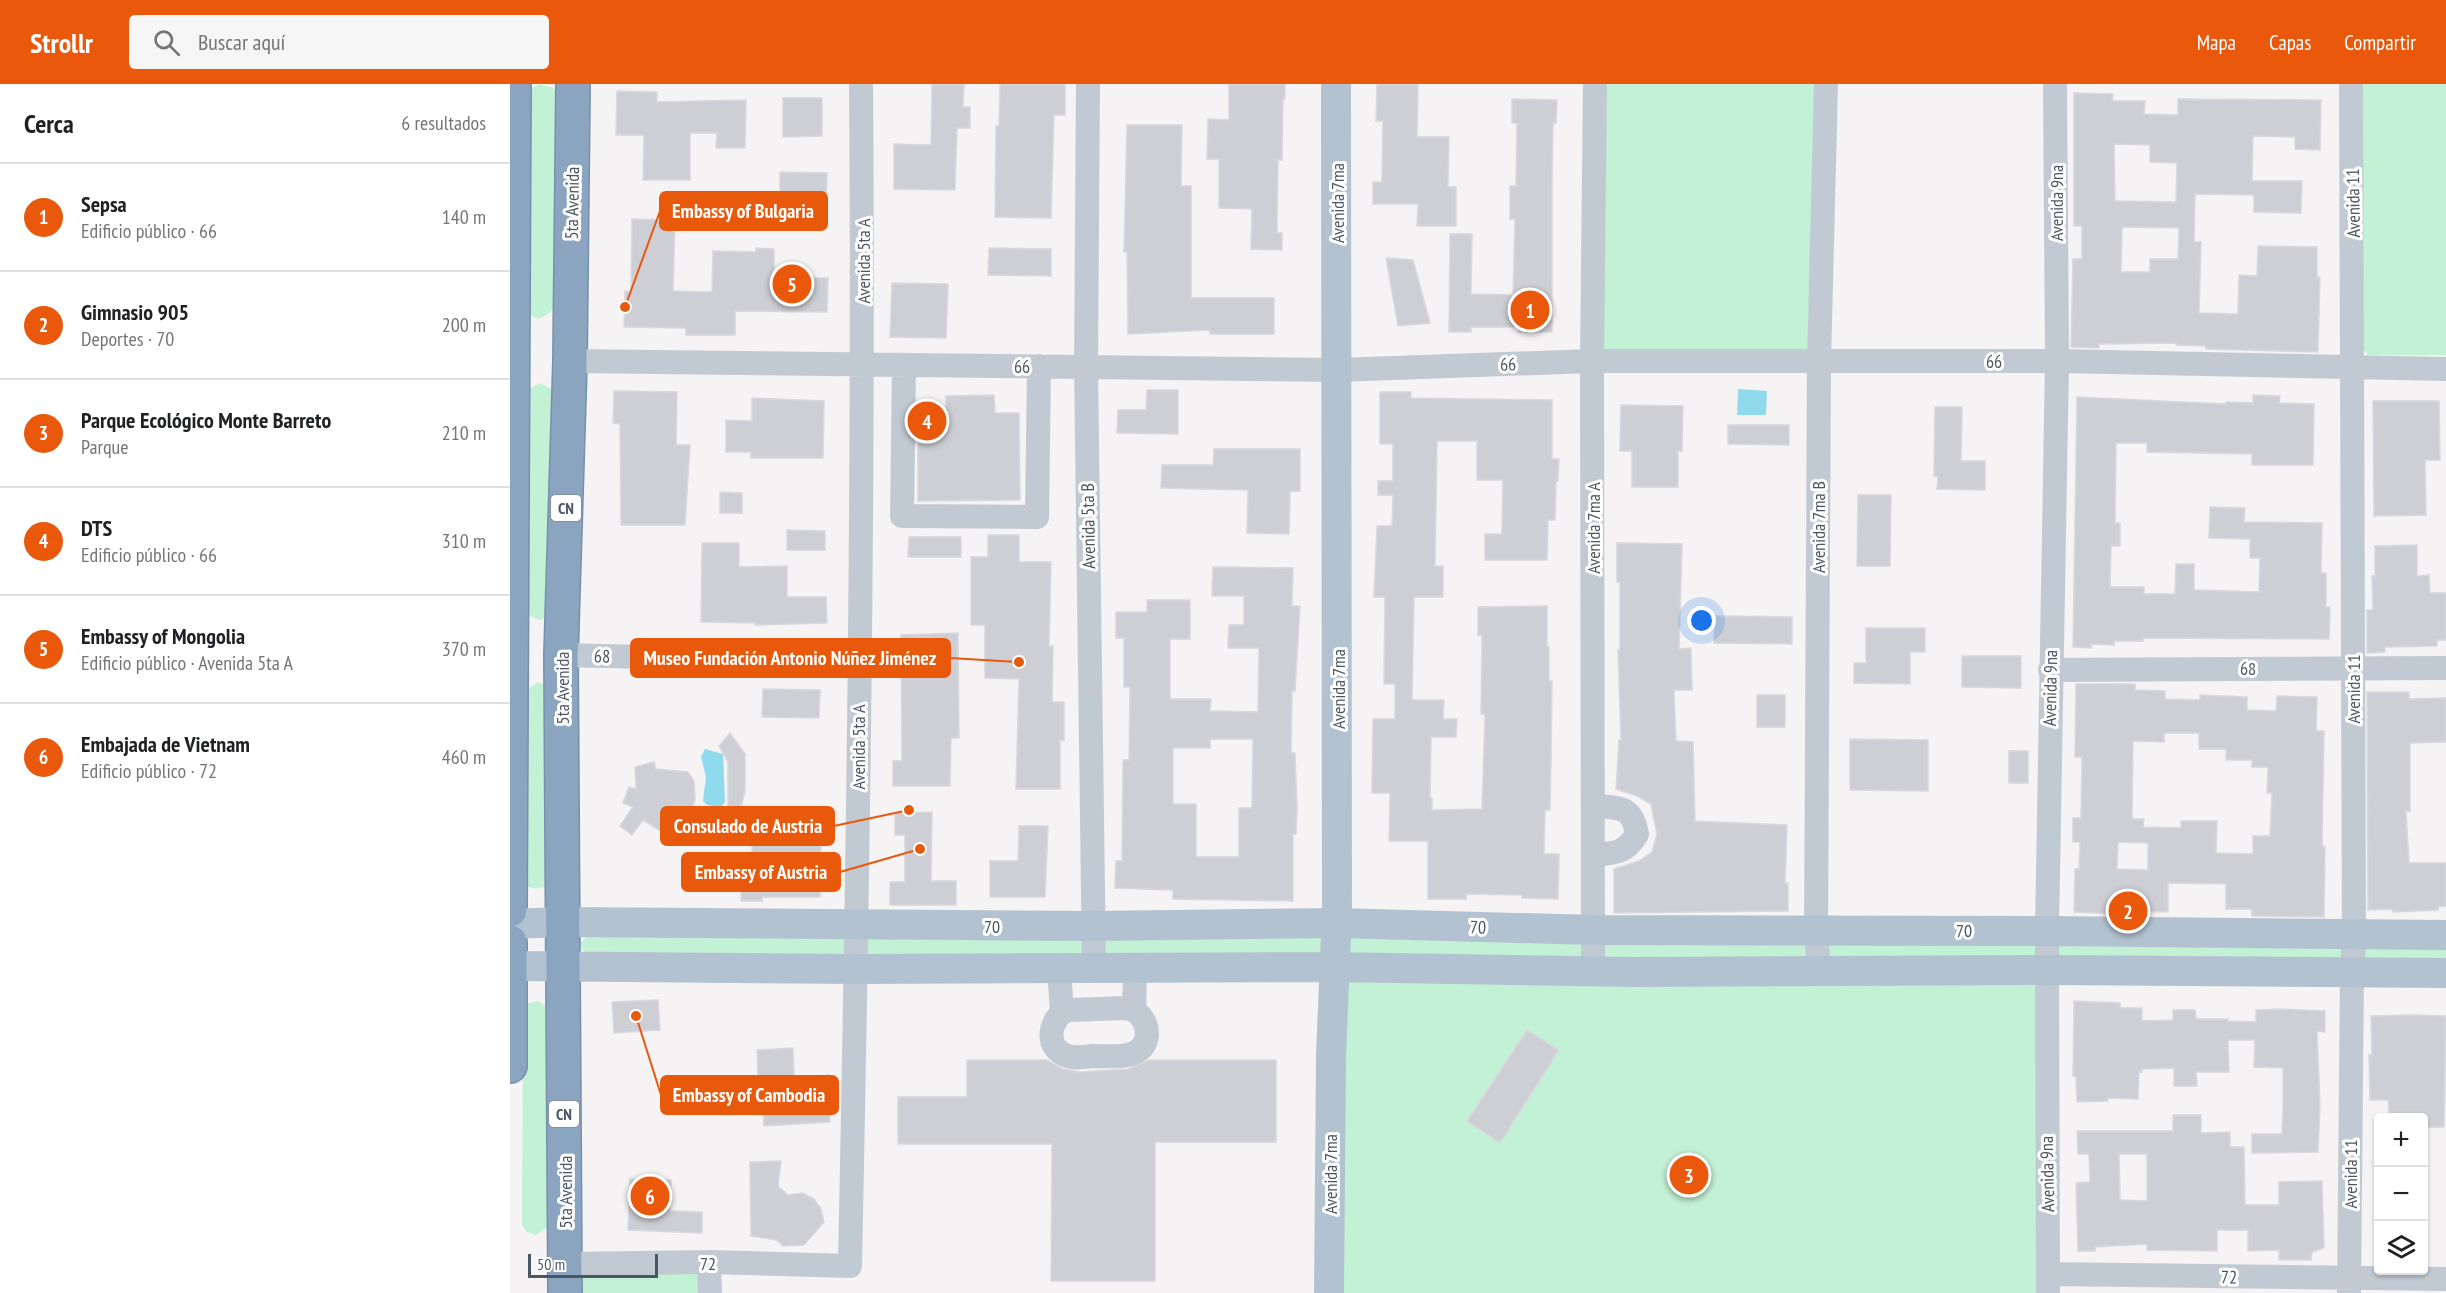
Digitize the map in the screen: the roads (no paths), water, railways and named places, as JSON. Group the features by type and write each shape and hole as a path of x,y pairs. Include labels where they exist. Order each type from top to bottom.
{"highway":[{"path":"510,910 514,84"},
{"name":"5ta Avenida","path":"565,1278 561,655 570,361 573,84"},
{"path":"510,942 510,1066"}],"main road":[{"name":"Avenida 7ma","path":"1329,1293 1334,967 1337,923 1336,84"},
{"name":"70","path":"510,924 562,922 1092,926 1337,923 1594,930 2446,935"},
{"path":"510,966 856,969 1334,967 1593,972 2048,970 2446,973"}],"street":[{"name":"Avenida 5ta A","path":"850,1266 857,925 863,366 861,84"},
{"name":"Avenida 5ta B","path":"1088,84 1086,366 1094,968"},
{"name":"Avenida 7ma A","path":"1593,972 1592,361 1595,84"},
{"name":"Avenida 7ma B","path":"1819,970 1816,930 1819,363 1826,84"},
{"name":"Avenida 9na","path":"2049,1283 2046,1076 2050,670 2057,361 2055,84"},
{"name":"Avenida 11","path":"2349,1286 2354,935 2351,84"},
{"name":"66","path":"570,361 1338,370 1592,361 1819,363 2057,361 2446,369"},
{"path":"904,366 902,516 1037,517 1039,366"},
{"name":"68","path":"561,655 859,662"},
{"name":"68","path":"2050,670 2446,668"},
{"path":"1594,806 1622,808 1630,814 1637,834 1632,843 1618,854 1594,854"},
{"path":"1059,968 1062,1013"},
{"path":"1134,1010 1135,968"},
{"path":"1126,1008 1134,1010 1145,1022 1147,1037 1139,1051 1124,1056 1068,1057 1056,1048 1051,1033 1052,1025 1062,1013 1080,1009 1126,1008"},
{"path":"710,1262 710,1293"},
{"name":"72","path":"565,1278 710,1262 850,1266"},
{"name":"72","path":"2049,1283 2349,1286 2446,1279"}],"water":[{"path":"1738,389 1767,391 1766,415 1737,415"},
{"path":"705,749 723,754 725,802 721,807 707,805 703,801 706,777 701,757"}],"place":[{"name":"Embassy of Mongolia","path":"792,284"},
{"name":"Embassy of Bulgaria","path":"625,307"},
{"name":"Sepsa","path":"1530,310"},
{"name":"DTS","path":"927,421"},
{"name":"Museo Fundación Antonio Núñez Jiménez","path":"1019,662"},
{"name":"Consulado de Austria","path":"909,810"},
{"name":"Embassy of Austria","path":"920,849"},
{"name":"Gimnasio 905","path":"2128,911"},
{"name":"Embassy of Cambodia","path":"636,1016"},
{"name":"Parque Ecológico Monte Barreto","path":"1689,1175"},
{"name":"Embajada de Vietnam","path":"650,1196"}]}
